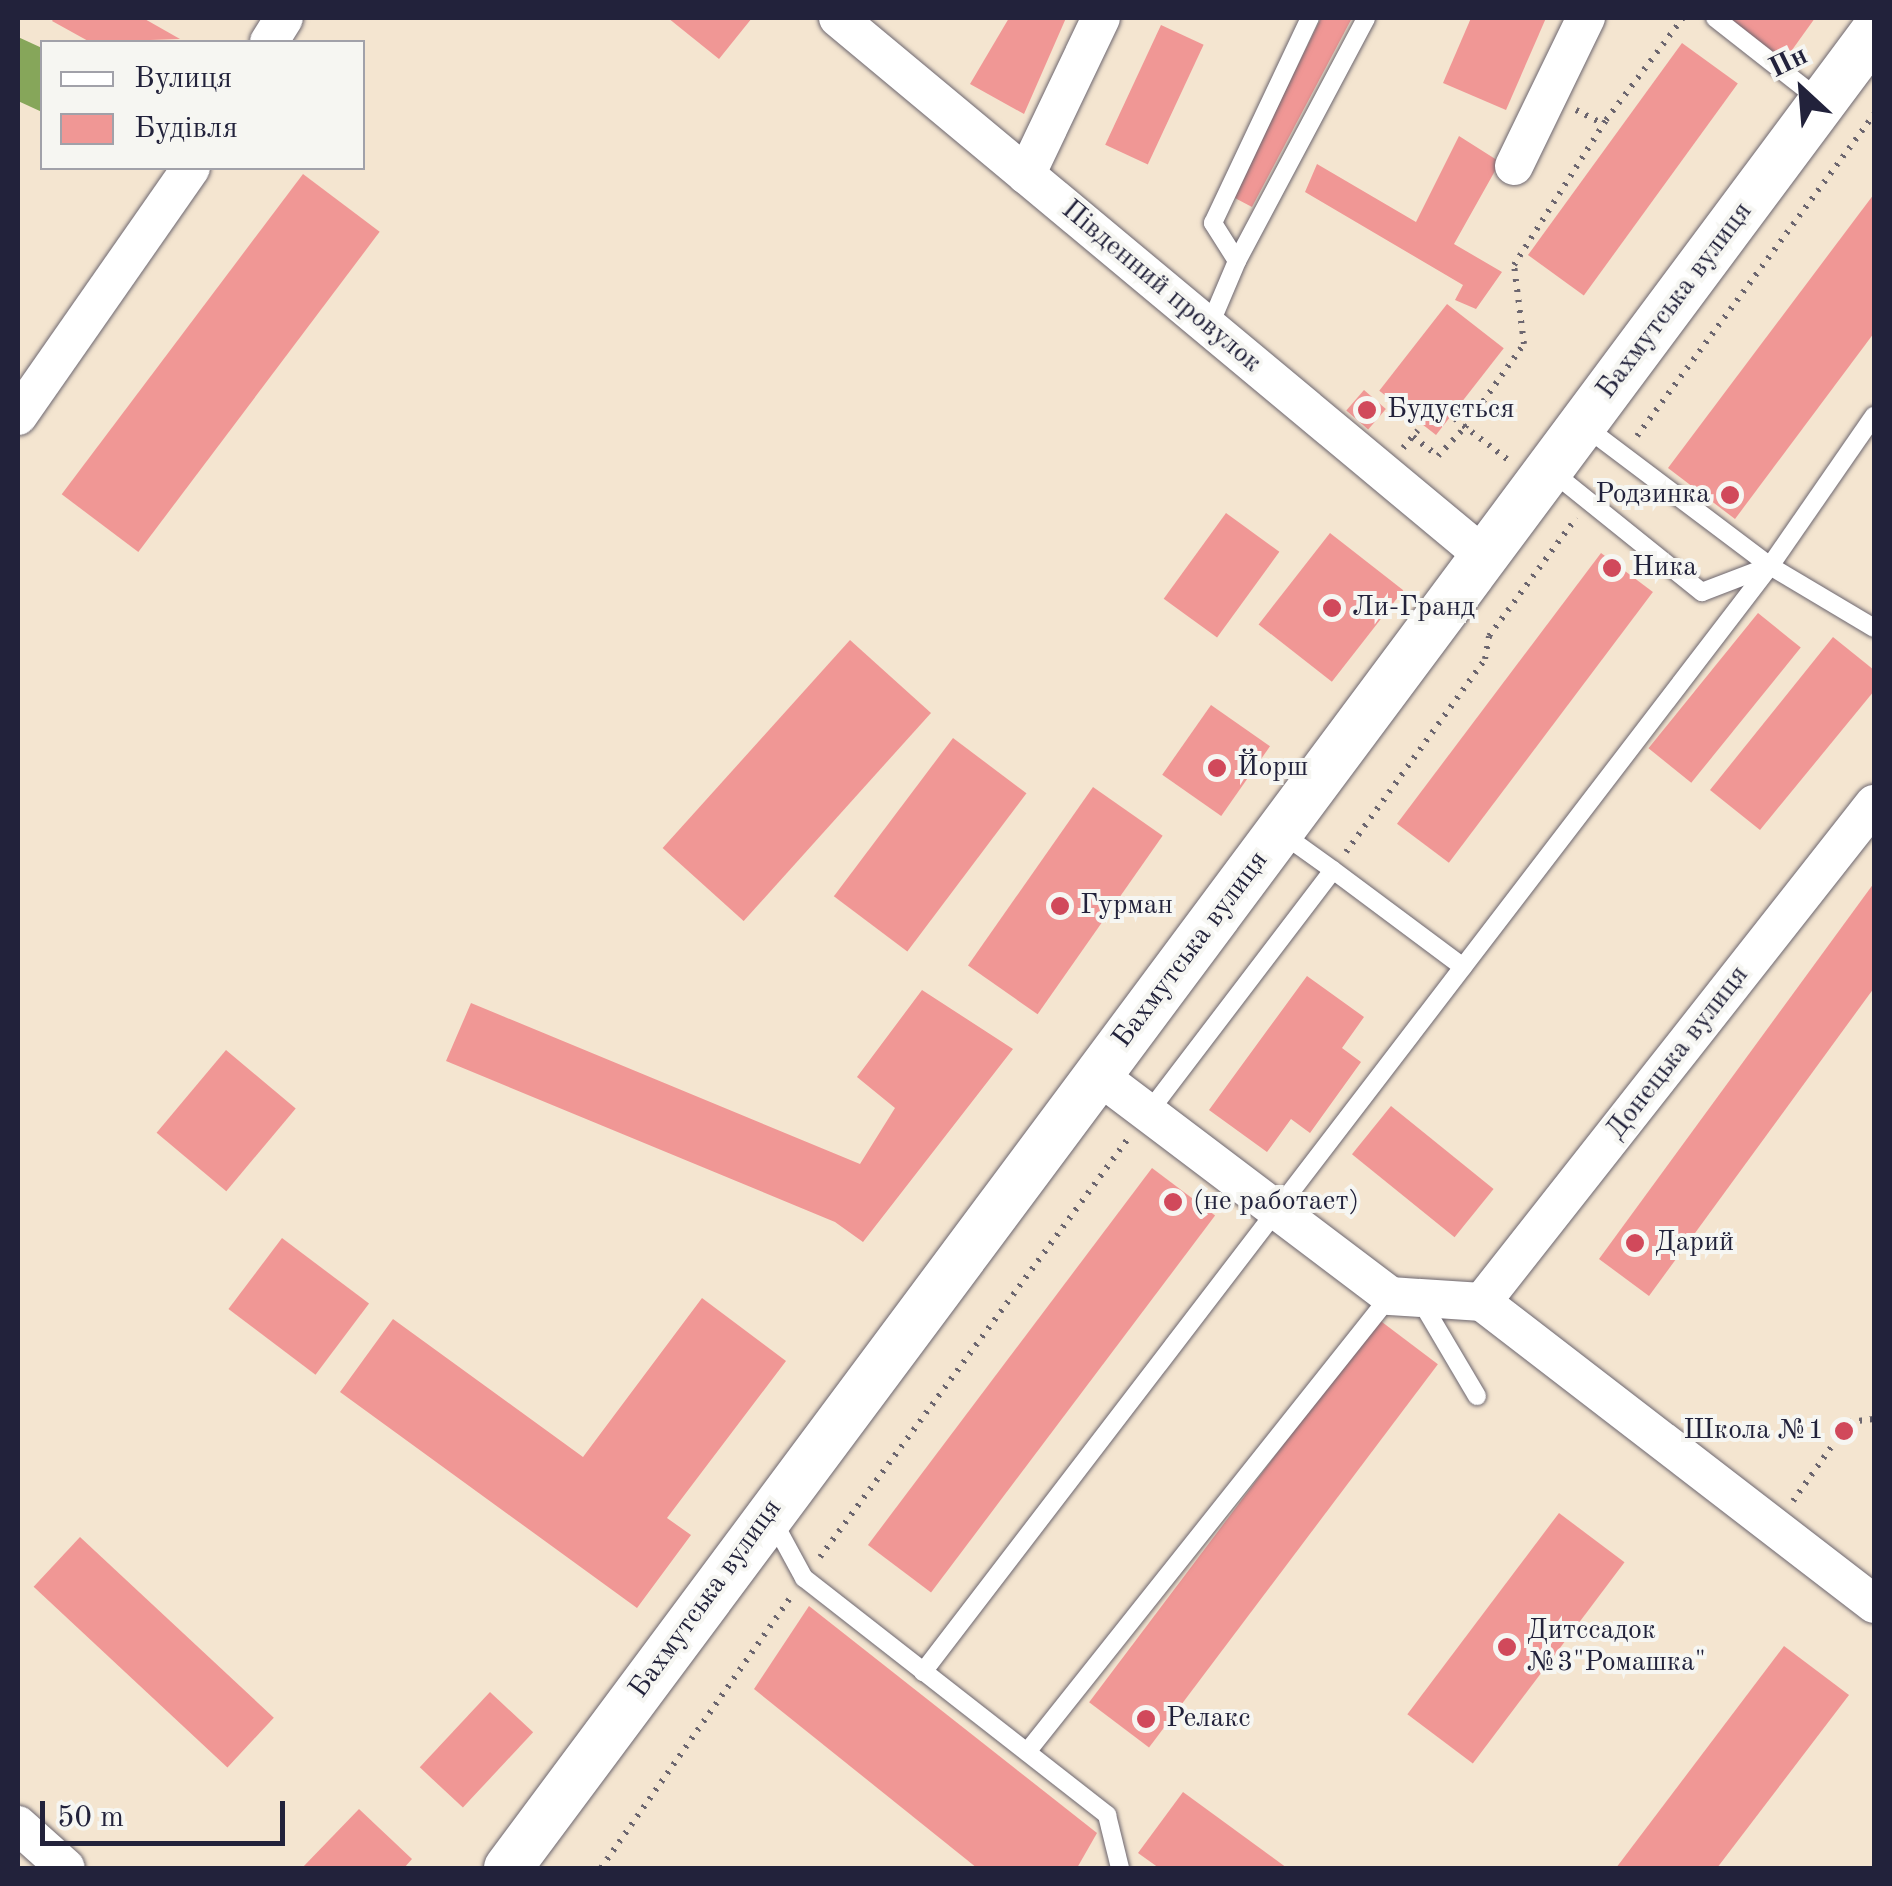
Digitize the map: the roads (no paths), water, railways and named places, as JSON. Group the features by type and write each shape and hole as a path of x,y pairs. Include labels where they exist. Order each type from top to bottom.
{"street":[{"path":"270,40 284,18"},
{"path":"1026,175 1101,18"},
{"path":"1514,166 1586,18"},
{"name":"Південний провулок","path":"842,19 1484,556"},
{"name":"Бахмутська вулиця","path":"508,1868 1874,33"},
{"path":"18,416 190,170"},
{"name":"Донецька вулиця","path":"1482,1302 1874,804"},
{"path":"1098,1075 1276,1210 1405,1297 1482,1302 1874,1604"},
{"path":"18,1825 66,1868"}],"lane":[{"path":"1237,261 1214,223 1310,18"},
{"path":"1209,327 1237,261 1366,18"},
{"path":"1715,18 1823,102"},
{"path":"924,1672 1770,566 1874,416"},
{"path":"1582,424 1770,566 1874,626"},
{"path":"1549,469 1702,592 1770,566"},
{"path":"1279,832 1463,968"},
{"path":"1148,1113 1333,870"},
{"path":"1027,1752 1405,1297 1477,1396"},
{"path":"769,1515 804,1578 1107,1816 1120,1868"}],"place":[{"name":"Будується","path":"1367,410"},
{"name":"Родзинка","path":"1730,495"},
{"name":"Ника","path":"1612,568"},
{"name":"Ли-Гранд","path":"1332,608"},
{"name":"Йорш","path":"1217,768"},
{"name":"Гурман","path":"1060,906"},
{"name":"(не работает)","path":"1173,1202"},
{"name":"Дарий","path":"1635,1243"},
{"name":"Школа №1","path":"1844,1431"},
{"name":"Дитссадок №3\"Ромашка\"","path":"1507,1647"},
{"name":"Релакс","path":"1146,1719"}]}
